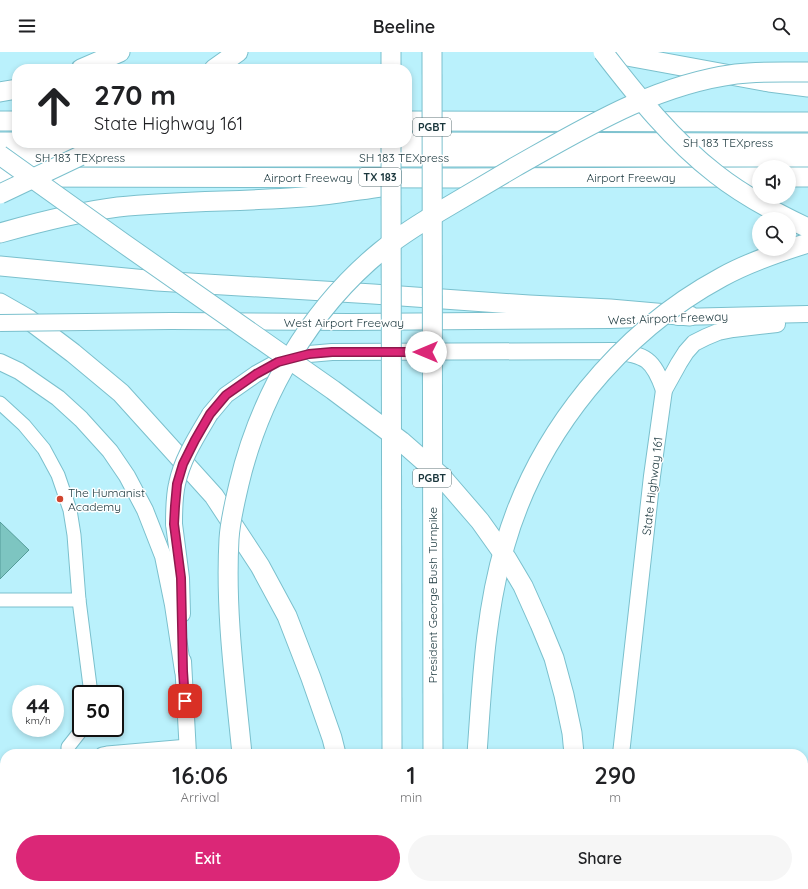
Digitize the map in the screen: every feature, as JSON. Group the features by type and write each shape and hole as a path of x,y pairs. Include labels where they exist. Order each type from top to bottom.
{"highway":[{"path":"92,64 120,52"},
{"path":"221,64 238,52"},
{"path":"390,52 390,64"},
{"name":"President George Bush Turnpike","path":"432,52 433,749"},
{"path":"604,52 769,82 808,87"},
{"path":"604,52 658,120 689,152 717,175 746,195 778,214 808,228"},
{"path":"242,749 228,591 229,536 236,498 244,461 270,395 286,365 325,307 350,279 380,252 413,227 504,173 614,112 666,91 701,81 736,74 808,72"},
{"path":"0,92 12,90"},
{"path":"0,121 12,121"},
{"path":"412,121 808,122"},
{"path":"0,142 12,142"},
{"name":"SH 183 TEXpress","path":"412,142 808,143"},
{"path":"0,194 94,148"},
{"path":"391,148 392,749"},
{"path":"0,156 333,390 401,441 442,477 480,521 507,560 526,592 554,658 572,733 574,749"},
{"name":"SH 183 TEXpress","path":"0,156 808,157"},
{"name":"Airport Freeway","path":"0,177 752,177"},
{"path":"796,177 808,177"},
{"path":"0,233 75,214 117,207 315,196 454,178"},
{"path":"477,749 487,640 496,580 505,544 519,506 550,443 576,404 606,367 640,334 662,316 684,300 722,277 772,255 808,243"},
{"path":"0,266 157,281 610,309 690,316"},
{"path":"0,303 28,318 121,393 214,496 260,566 287,616 319,701 335,749"}],"main road":[{"name":"West Airport Freeway","path":"0,323 610,320 690,316 808,314"},
{"name":"State Highway 161","path":"622,749 652,476 664,390 686,352 694,343 706,336 733,329 808,320"},
{"path":"188,749 183,671 181,578 174,524 177,484 183,464 195,440 210,414 226,395 256,374 278,362 309,354 332,352 614,351 632,354 646,359 660,378 664,390"},
{"path":"0,362 19,371 58,398 110,451 127,476 145,510 163,556 183,671"}],"street":[{"path":"0,403 24,425 44,450 58,475 70,510 90,685"},
{"path":"0,600 80,600"},
{"path":"68,749 76,737"}],"building":[{"path":"0,522 29,550 0,579"}],"place":[{"name":"The Humanist Academy","path":"60,499"}],"route":[{"path":"185,701 181,578 174,524 175,506 177,484 183,464 210,414 226,395 256,374 278,362 309,354 332,352 426,352"}]}
